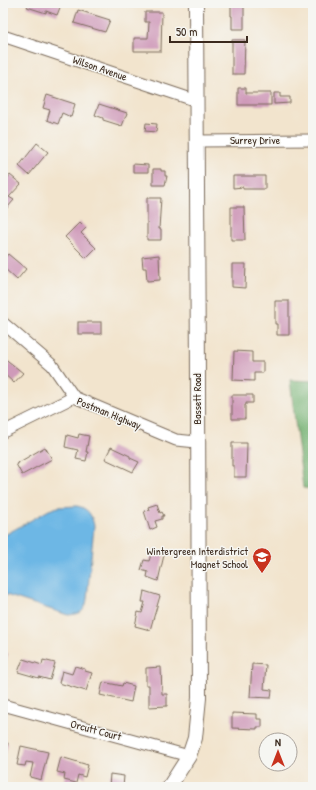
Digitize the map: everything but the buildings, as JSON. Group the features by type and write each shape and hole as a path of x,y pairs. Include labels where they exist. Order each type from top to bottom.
{"street":[{"name":"Bassett Road","path":"169,787 189,756 195,738 199,698 197,442 198,140 196,3"},
{"name":"Wilson Avenue","path":"3,36 197,101"},
{"name":"Surrey Drive","path":"198,140 313,140"},
{"path":"3,323 52,365 74,398"},
{"name":"Postman Highway","path":"3,432 74,398 176,440 197,442"},
{"name":"Orcutt Court","path":"3,705 189,756"}],"green space":[{"path":"290,380 313,381 313,489 303,488"}],"water":[{"path":"77,506 87,510 94,526 87,599 84,610 76,614 68,615 3,594 3,536 49,510 58,507"}],"place":[{"name":"Wintergreen Interdistrict Magnet School","path":"262,574"}]}
